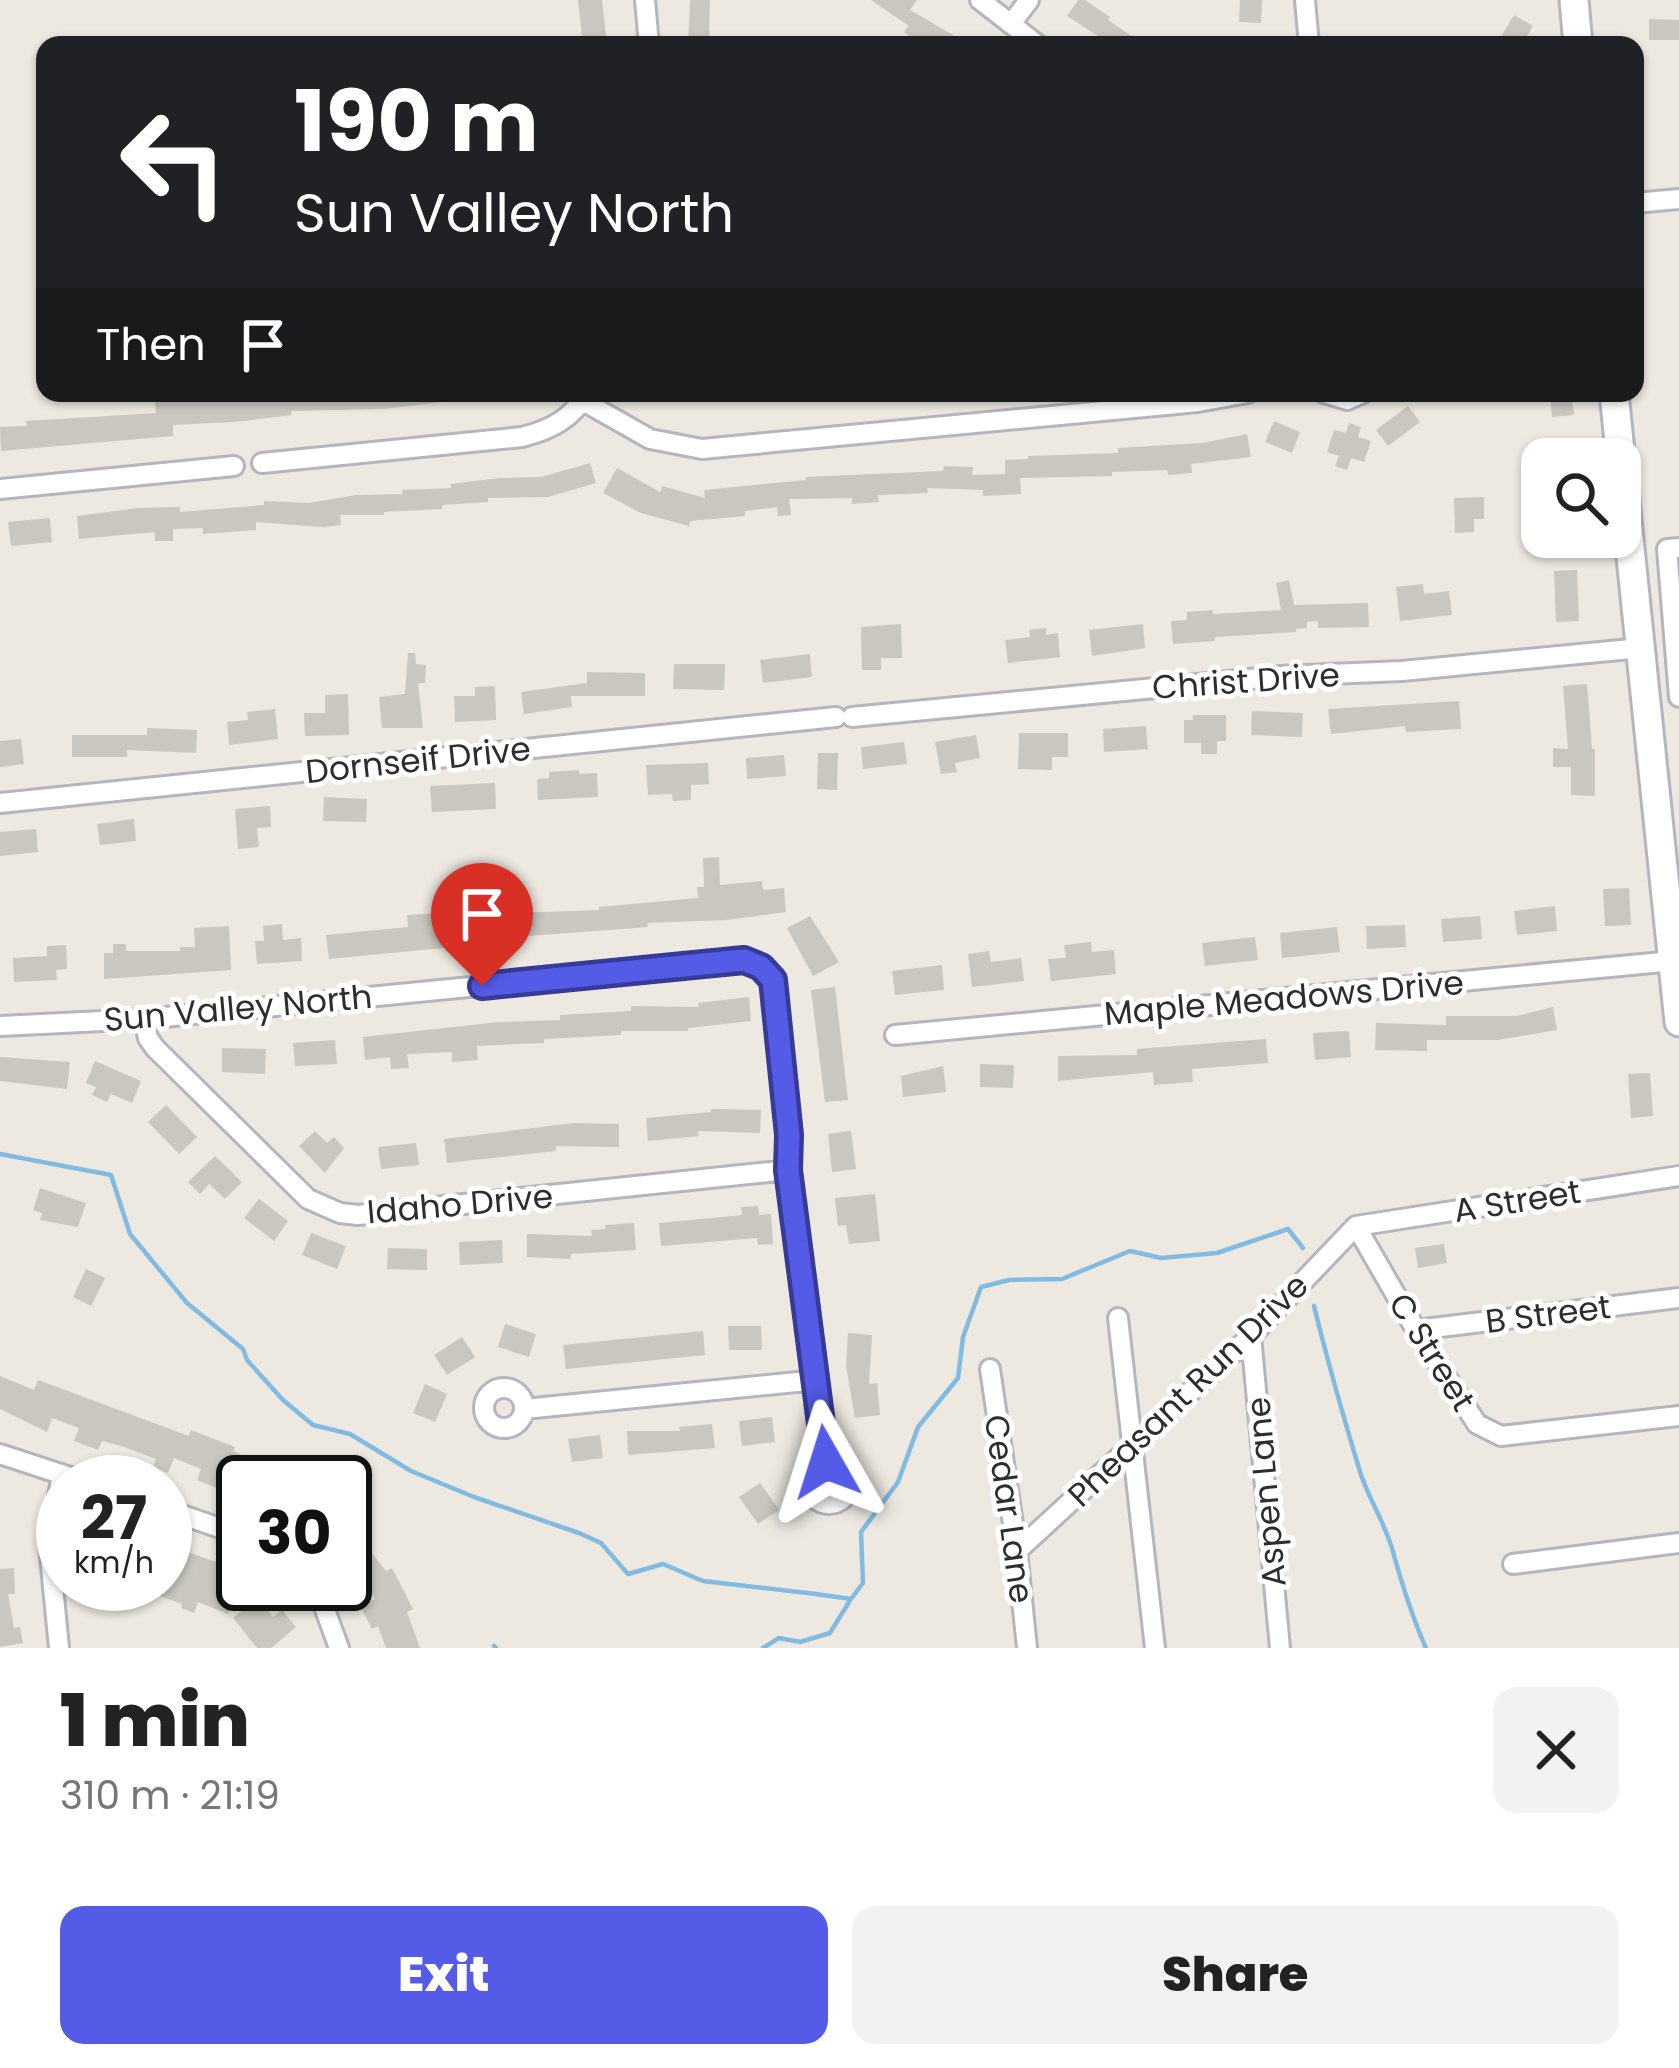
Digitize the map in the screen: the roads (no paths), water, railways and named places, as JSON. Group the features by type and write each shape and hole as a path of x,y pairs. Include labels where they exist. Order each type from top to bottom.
{"street":[{"path":"645,0 648,36"},
{"path":"980,0 1026,36"},
{"path":"1011,24 1029,0"},
{"path":"1305,0 1308,36"},
{"path":"1577,36 1574,1 1590,0"},
{"path":"1644,202 1679,200"},
{"path":"262,463 522,437 556,425 580,402"},
{"path":"593,402 650,439 702,449 1198,402"},
{"path":"1615,402 1679,1022"},
{"path":"0,489 234,466"},
{"path":"1679,548 1667,549 1679,697"},
{"name":"Christ Drive","path":"844,717 1641,648"},
{"name":"Dornseif Drive","path":"0,803 844,717"},
{"name":"Sun Valley North","path":"0,1026 144,1018 744,960 761,967 773,980 777,996 788,1170"},
{"name":"Maple Meadows Drive","path":"895,1035 1676,975"},
{"name":"Idaho Drive","path":"144,1018 148,1038 172,1065 308,1198 340,1213 358,1215 788,1170"},
{"path":"788,1170 826,1462"},
{"name":"A Street","path":"1356,1226 1679,1176"},
{"name":"C Street","path":"1356,1226 1477,1424 1501,1436 1679,1416"},
{"name":"Pheasant Run Drive","path":"1017,1551 1251,1336 1356,1226"},
{"name":"B Street","path":"1416,1330 1679,1298"},
{"path":"1118,1318 1155,1648"},
{"name":"Aspen Lane","path":"1251,1336 1280,1648"},
{"name":"Cedar Lane","path":"990,1369 1027,1648"},
{"path":"524,1409 817,1380"},
{"path":"0,1454 36,1466"},
{"path":"1513,1564 1679,1543"},
{"path":"55,1611 59,1648"},
{"path":"326,1611 339,1648"}],"waterway":[{"path":"0,1154 111,1175 130,1234 187,1303 243,1349 247,1360 283,1400 313,1425 350,1434 411,1471 601,1543 628,1574 663,1564 703,1581 851,1599 863,1583 861,1532 898,1482 918,1427 958,1378 963,1337 981,1287 1009,1280 1062,1279 1130,1251 1161,1258 1217,1253 1288,1229 1303,1248"},
{"path":"1314,1306 1361,1475 1426,1648"},
{"path":"763,1648 779,1638 800,1642 830,1633 849,1602"}]}
